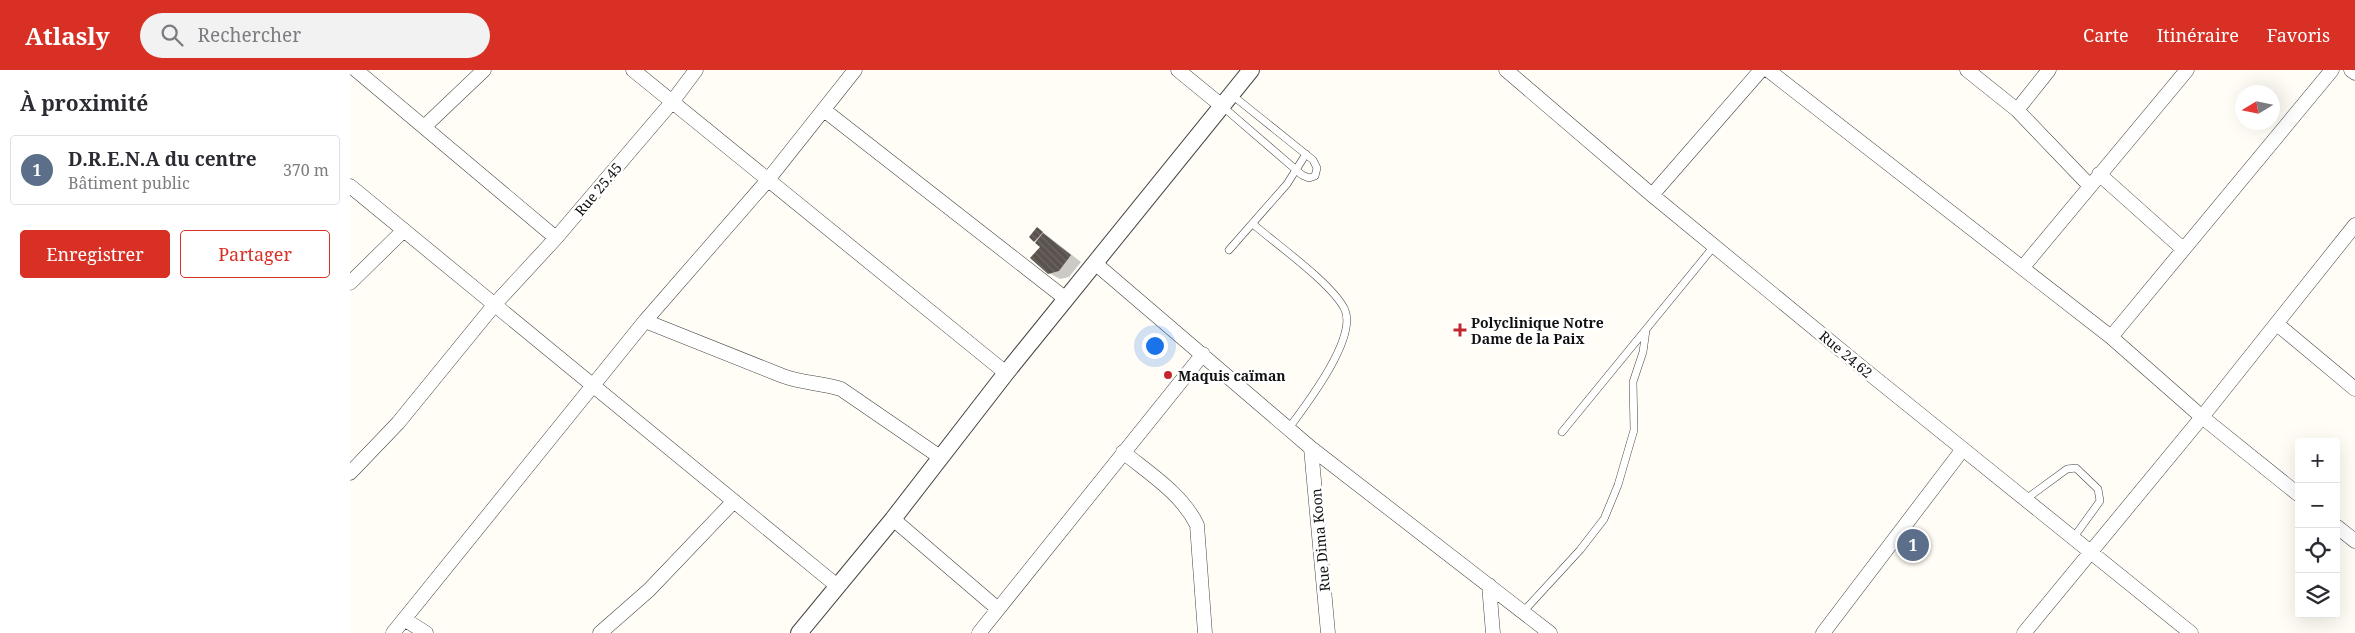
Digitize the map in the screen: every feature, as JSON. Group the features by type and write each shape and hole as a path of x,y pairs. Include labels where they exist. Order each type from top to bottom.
{"street":[{"path":"356,70 556,238"},
{"path":"424,127 484,70"},
{"path":"633,70 767,181 1006,373"},
{"name":"Rue 25.45","path":"350,473 398,423 495,304 556,238 672,102 696,70"},
{"path":"393,633 645,321 767,181 855,70"},
{"path":"1178,70 1227,101"},
{"path":"799,633 836,585 893,519 1006,373 1251,70"},
{"name":"Rue 24.62","path":"1506,70 1652,195 2191,633"},
{"path":"1652,195 1761,70"},
{"path":"1768,70 2111,337 2202,416 2295,492"},
{"path":"1967,70 2017,110 2094,180 2183,249"},
{"path":"2017,110 2049,70"},
{"path":"2023,267 2187,70"},
{"path":"2111,337 2332,70"},
{"path":"2351,70 2355,73"},
{"path":"824,110 1066,299"},
{"path":"350,186 836,585"},
{"path":"2024,633 2277,324 2355,225"},
{"path":"350,283 404,230"},
{"path":"1096,264 1311,448 1550,633"},
{"path":"645,321 790,379 841,389 940,457"},
{"path":"2277,324 2355,389"},
{"path":"979,633 1203,354"},
{"name":"Rue Dima Koon","path":"1311,448 1328,633"},
{"path":"1823,633 1963,449"},
{"path":"1123,452 1179,498 1190,510 1197,525 1206,633"},
{"path":"600,633 649,590 734,502"},
{"path":"893,519 998,609"},
{"path":"2339,528 2355,541"},
{"path":"1489,585 1493,633"},
{"path":"404,619 426,633"}],"lane":[{"path":"1227,101 1306,154 1313,160 1317,168 1315,176 1309,178 1296,170 1227,101"},
{"path":"1229,250 1253,224 1296,170 1306,154"},
{"path":"1253,224 1334,292 1346,312 1345,332 1335,358 1323,380 1289,428"},
{"path":"1562,432 1715,245"},
{"path":"1523,612 1580,550 1607,511 1618,485 1634,430 1633,382 1643,352 1646,330"},
{"path":"2026,499 2067,469 2076,468 2098,488 2100,501 2074,537"}],"building":[{"path":"1037,227 1043,232 1034,242 1029,237"},
{"path":"1043,233 1071,255 1059,271 1048,274 1030,258 1040,247 1035,243"}],"place":[{"name":"Polyclinique Notre Dame de la Paix","path":"1460,330"},
{"name":"Maquis caïman","path":"1168,375"},
{"name":"D.R.E.N.A du centre","path":"1913,545"}]}
